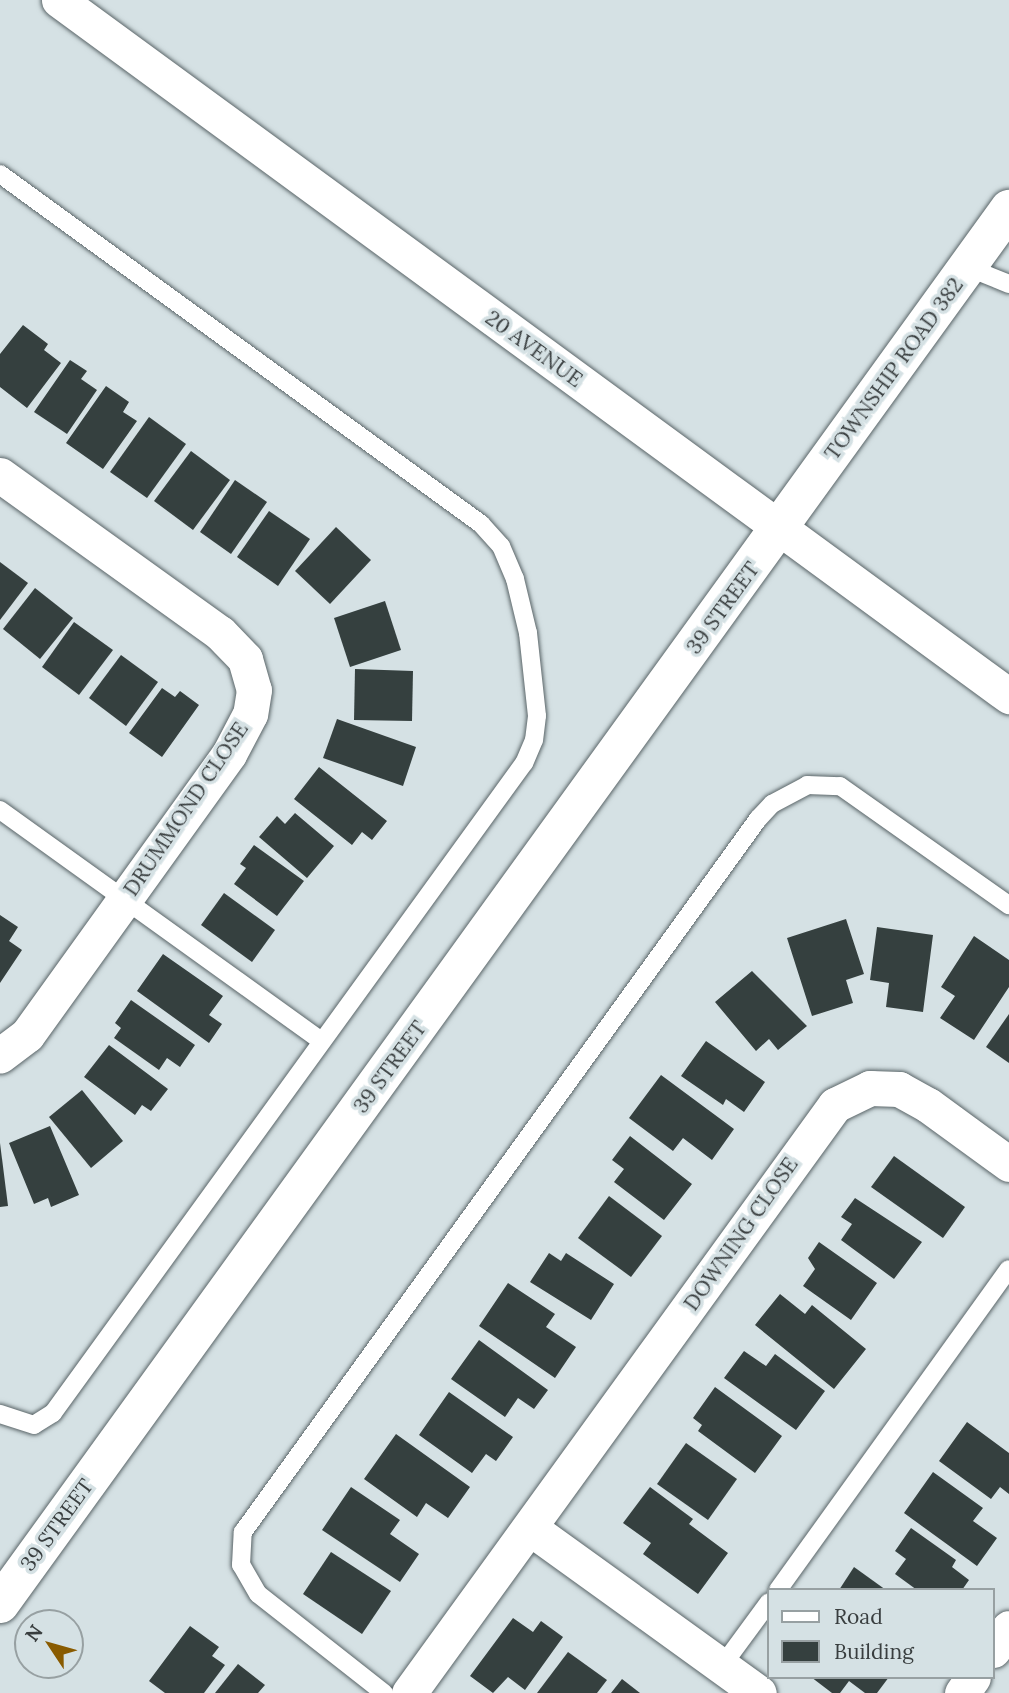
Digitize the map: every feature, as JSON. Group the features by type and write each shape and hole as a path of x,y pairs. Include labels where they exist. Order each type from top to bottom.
{"street":[{"name":"20 AVENUE","path":"59,0 1009,696"},
{"name":"TOWNSHIP ROAD 382","path":"779,529 1009,209"},
{"name":"DRUMMOND CLOSE","path":"0,475 220,633 244,659 250,673 250,714 242,734 27,1035 0,1055"},
{"name":"39 STREET","path":"0,1604 779,529"},
{"name":"DOWNING CLOSE","path":"409,1693 835,1105 870,1088 899,1089 1009,1164"},
{"path":"530,1528 759,1693"},
{"path":"995,1647 1009,1628"}],"lane":[{"path":"0,174 453,500 501,546 515,579 528,633 537,716 534,740 524,763 53,1413 34,1425 0,1414"},
{"path":"967,267 1009,284"},
{"path":"384,1693 258,1594 241,1565 243,1532 758,819 772,804 807,785 840,786 1009,905"},
{"path":"0,810 320,1041"},
{"path":"779,1588 1009,1269"},
{"path":"722,1666 768,1603"}],"building":[{"path":"23,325 48,344 44,350 61,363 27,408 0,387 0,354"},
{"path":"70,360 87,371 81,379 97,390 67,434 34,412"},
{"path":"106,386 129,402 123,412 137,421 103,469 66,443"},
{"path":"149,417 186,444 147,498 110,472"},
{"path":"191,451 230,480 193,530 154,501"},
{"path":"235,480 267,502 231,554 200,532"},
{"path":"269,511 310,539 278,586 237,557"},
{"path":"336,527 371,560 330,604 295,571"},
{"path":"0,562 28,583 0,620"},
{"path":"35,588 73,618 40,659 3,629"},
{"path":"385,601 401,650 350,667 334,618"},
{"path":"74,622 113,650 79,695 42,667"},
{"path":"121,655 158,682 126,726 89,698"},
{"path":"355,669 413,671 412,721 354,720"},
{"path":"162,688 175,697 180,691 199,705 162,757 129,733"},
{"path":"337,719 416,747 403,786 323,758"},
{"path":"319,767 387,821 372,840 362,832 352,845 294,799"},
{"path":"295,813 334,846 307,878 259,837 277,816 285,824"},
{"path":"254,845 304,881 277,916 234,884 246,868 240,864"},
{"path":"224,893 275,930 252,962 201,925"},
{"path":"0,915 18,927 9,941 22,950 0,983"},
{"path":"846,919 864,974 846,980 853,1003 812,1016 787,938"},
{"path":"877,927 933,935 923,1012 886,1007 889,983 870,980"},
{"path":"974,936 1009,960 1009,987 974,1040 940,1018 955,996 941,987"},
{"path":"163,954 223,996 209,1015 222,1024 209,1043 137,991"},
{"path":"752,971 807,1026 778,1050 769,1039 756,1051 715,1002"},
{"path":"131,1000 195,1045 180,1067 167,1058 159,1070 114,1038 121,1028 115,1023"},
{"path":"1009,1014 1009,1063 986,1047"},
{"path":"706,1041 765,1082 744,1112 726,1099 723,1105 681,1076"},
{"path":"109,1045 168,1089 151,1111 142,1105 135,1115 84,1077"},
{"path":"661,1075 734,1129 712,1160 683,1138 673,1151 629,1118"},
{"path":"82,1090 123,1141 91,1168 49,1117"},
{"path":"50,1126 79,1195 51,1207 48,1198 34,1204 9,1143"},
{"path":"630,1136 692,1184 664,1220 614,1182 624,1169 612,1160"},
{"path":"0,1143 8,1206 0,1207"},
{"path":"894,1156 965,1207 943,1238 871,1187"},
{"path":"609,1196 662,1236 631,1277 578,1238"},
{"path":"855,1198 922,1242 894,1279 841,1240 852,1224 841,1217"},
{"path":"819,1242 877,1283 851,1320 803,1286 815,1269 808,1258"},
{"path":"549,1253 561,1261 566,1253 614,1284 591,1320 530,1282"},
{"path":"508,1283 555,1314 546,1327 576,1347 555,1378 479,1326"},
{"path":"780,1294 805,1314 812,1305 866,1349 834,1389 755,1325"},
{"path":"479,1340 548,1390 534,1409 518,1398 505,1417 451,1379"},
{"path":"744,1351 766,1366 775,1354 825,1391 796,1430 724,1378"},
{"path":"715,1387 782,1436 755,1473 698,1431 702,1425 693,1418"},
{"path":"449,1392 513,1437 496,1461 486,1454 472,1473 419,1435"},
{"path":"967,1422 1009,1453 1009,1494 1000,1487 991,1499 939,1461"},
{"path":"396,1434 470,1487 448,1518 426,1503 417,1517 364,1479"},
{"path":"686,1443 737,1479 708,1520 657,1484"},
{"path":"933,1472 983,1508 973,1521 997,1538 977,1566 904,1513"},
{"path":"351,1487 400,1520 390,1534 419,1554 400,1582 322,1530"},
{"path":"650,1487 693,1519 689,1524 728,1553 698,1594 643,1554 651,1543 623,1523"},
{"path":"911,1528 956,1560 952,1567 969,1580 963,1588 914,1588 895,1574 906,1559 895,1551"},
{"path":"331,1552 391,1591 362,1634 303,1594"},
{"path":"854,1567 883,1588 840,1588"},
{"path":"513,1618 533,1632 541,1621 563,1637 525,1690 508,1677 493,1693 470,1676"},
{"path":"190,1626 219,1647 212,1656 225,1665 204,1693 165,1693 149,1681"},
{"path":"568,1652 607,1680 597,1693 537,1693"},
{"path":"238,1664 265,1685 258,1693 215,1693"},
{"path":"622,1679 640,1693 611,1693"},
{"path":"814,1679 888,1679 877,1693 865,1693 849,1681 840,1693 832,1693"}]}
